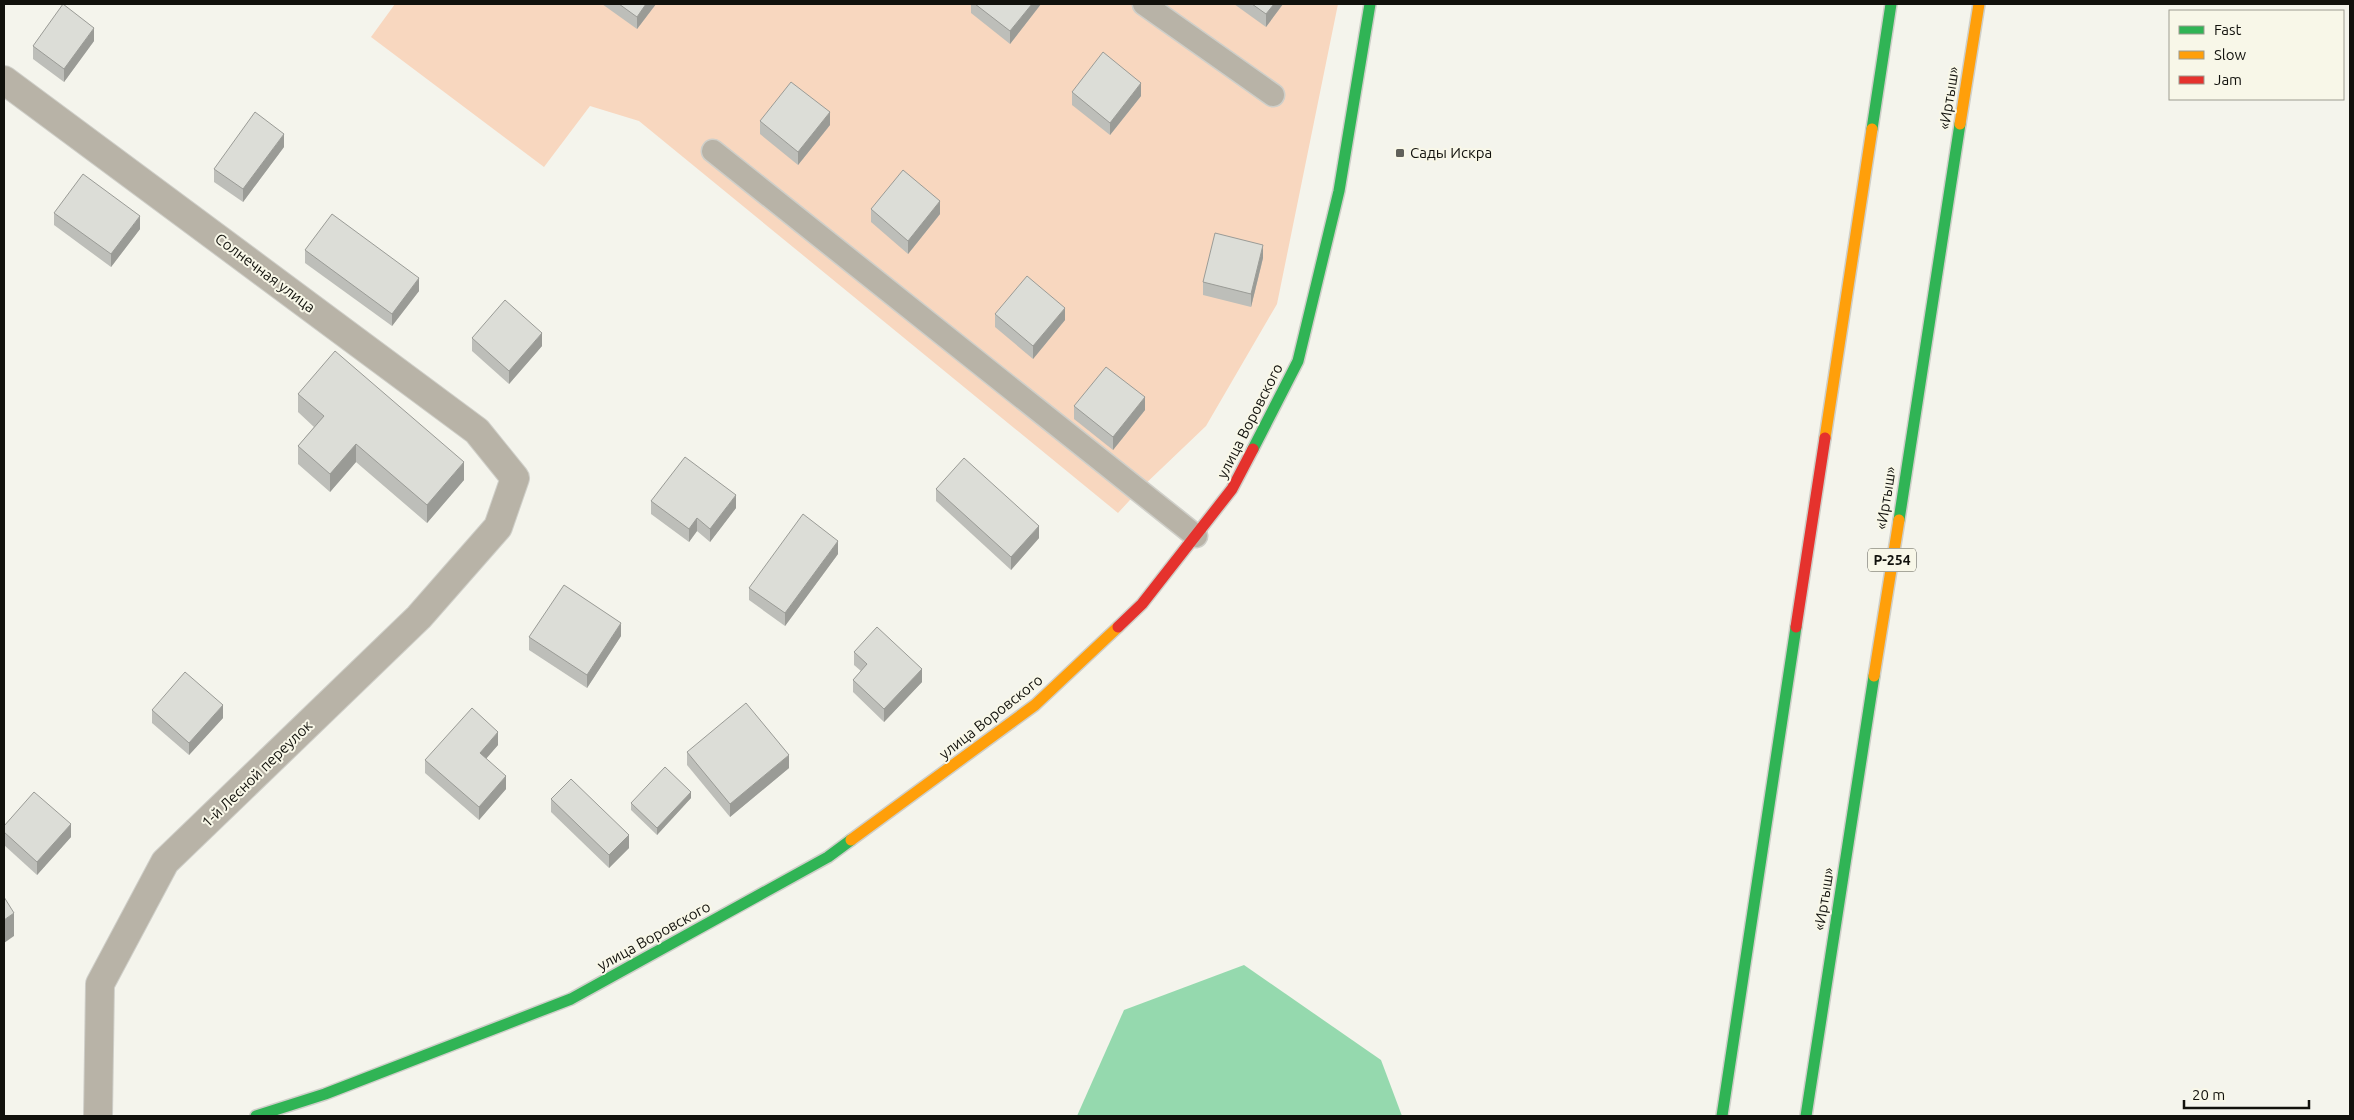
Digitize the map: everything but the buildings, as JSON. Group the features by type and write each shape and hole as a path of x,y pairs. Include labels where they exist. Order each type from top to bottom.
{"main road":[{"name":"улица Воровского","path":"256,1116 325,1094 571,999 828,857 1035,706 1142,604 1232,489 1298,361 1338,191 1370,4"},
{"path":"1722,1116 1892,4"},
{"name":"«Иртыш»","path":"1806,1116 1979,4"}],"street":[{"name":"Солнечная улица","path":"4,80 477,431 515,478"},
{"name":"1-й Лесной переулок","path":"98,1116 100,984 165,862 419,617 498,528 515,478"}],"lane":[{"path":"1144,4 1273,95"},
{"path":"713,151 1196,536"}],"shaded area":[{"path":"395,4 1338,4 1277,304 1206,426 1140,489 1118,513 639,121 590,106 544,167 371,37"},
{"path":"1244,965 1381,1060 1402,1116 1077,1116 1124,1010"}],"traffic: fast":[{"path":"1253,449 1298,361 1339,191 1370,4"},
{"path":"1872,129 1891,4"},
{"path":"1899,520 1960,124"},
{"path":"1722,1116 1796,627"},
{"path":"1806,1116 1874,676"},
{"path":"256,1116 325,1094 571,999 828,857 851,840"}],"traffic: slow":[{"path":"1960,124 1979,4"},
{"path":"1825,438 1872,129"},
{"path":"1874,676 1899,520"},
{"path":"851,840 1035,705 1118,627"}],"traffic: jam":[{"path":"1796,627 1825,438"},
{"path":"1118,627 1142,604 1232,489 1253,449"}],"place":[{"name":"Сады Искра","path":"1400,153"}]}
